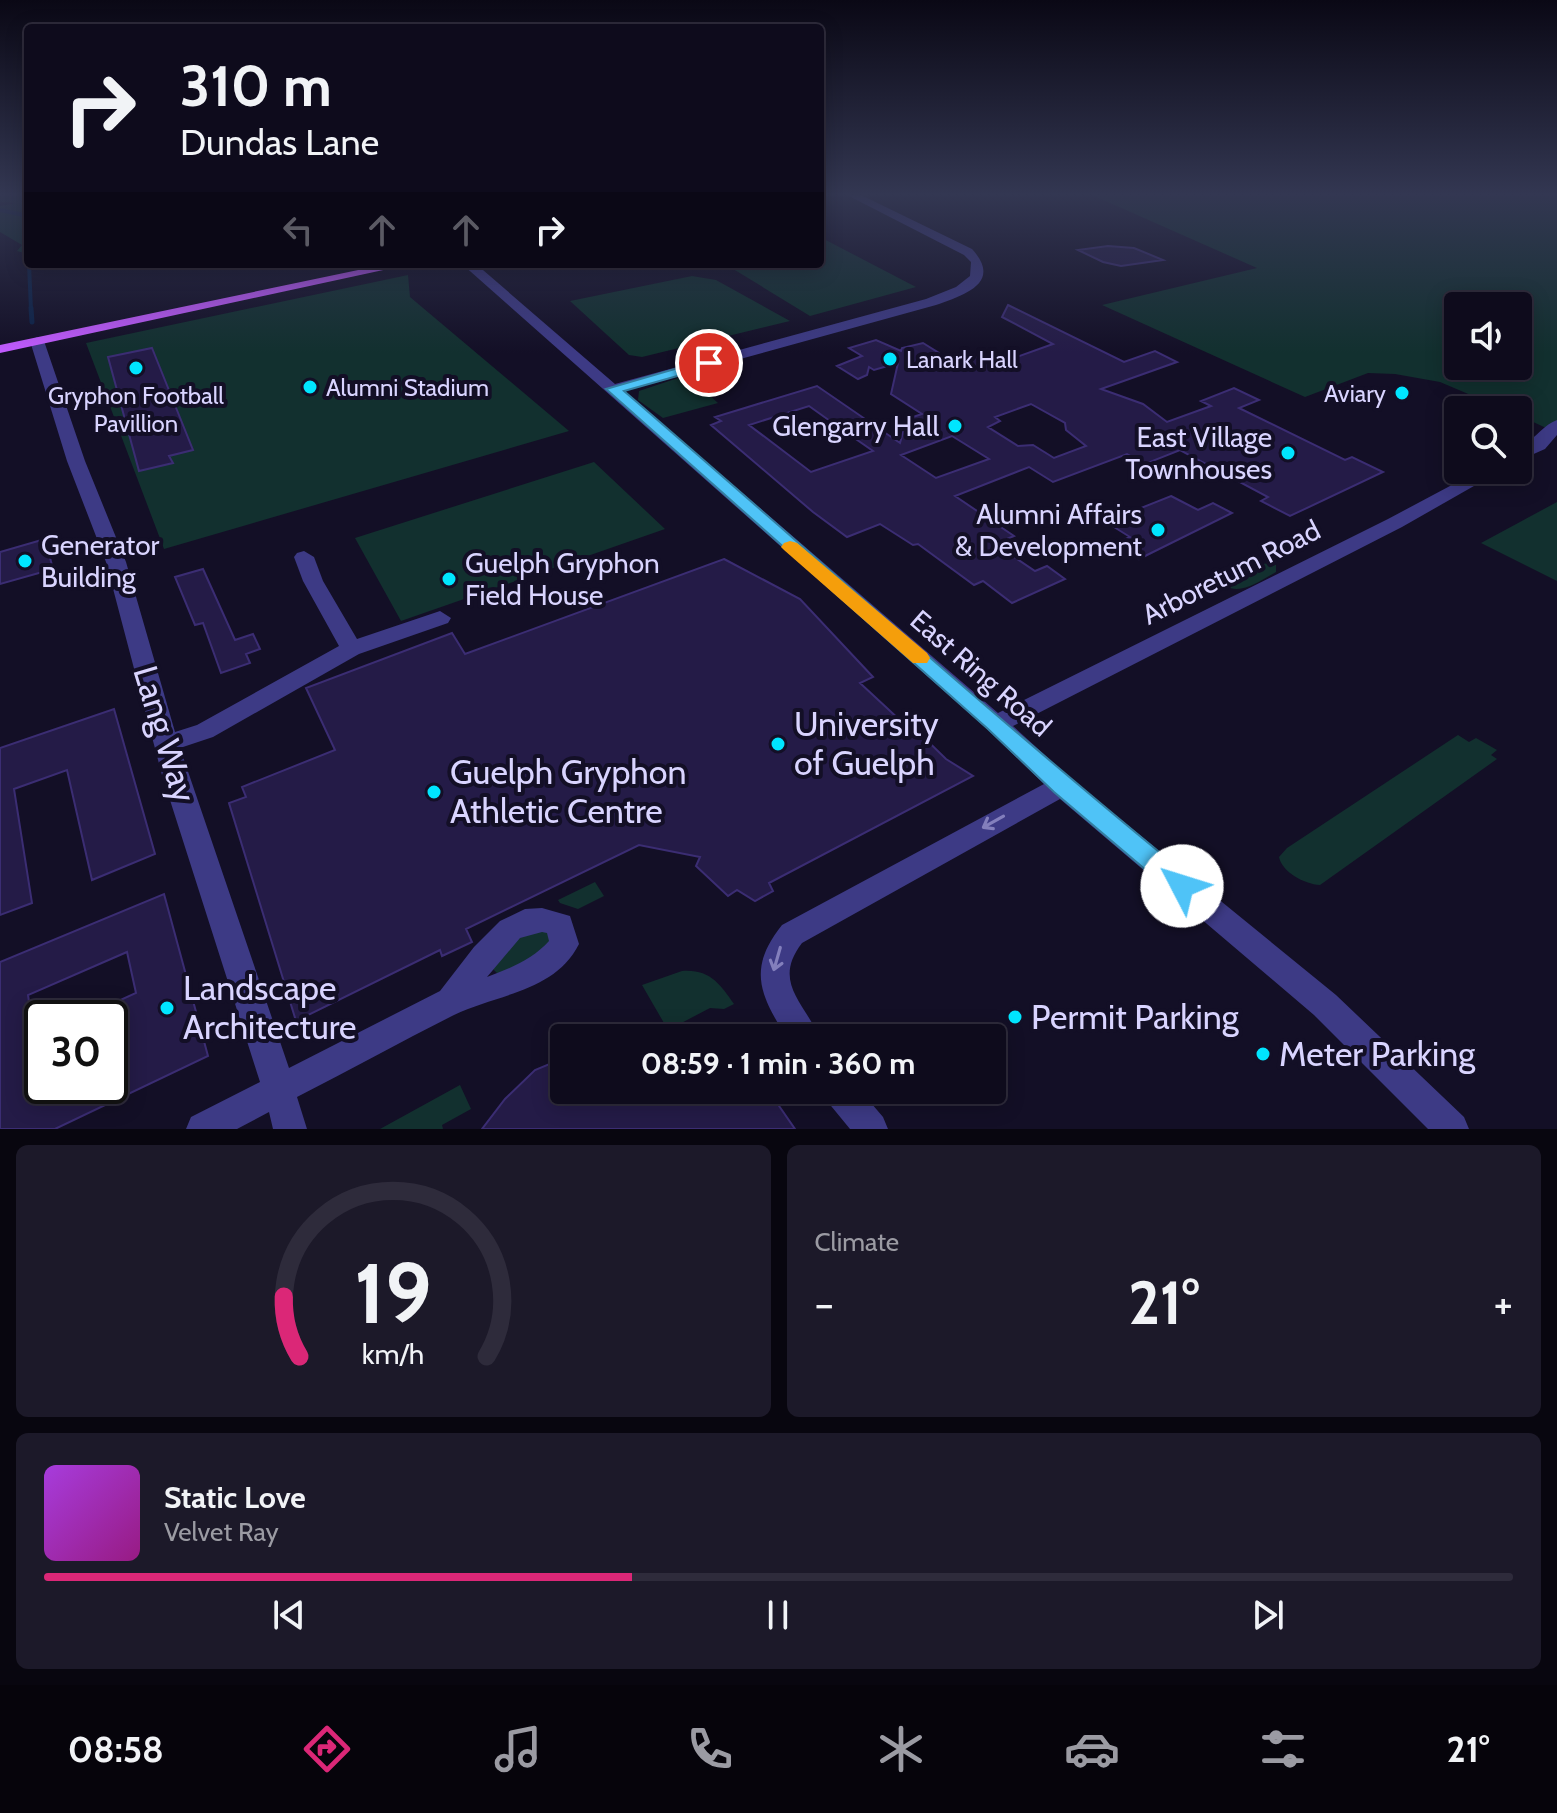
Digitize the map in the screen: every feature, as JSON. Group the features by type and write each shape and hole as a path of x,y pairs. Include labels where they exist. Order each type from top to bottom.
{"main road":[{"path":"0,349 386,268"}],"street":[{"path":"613,389 931,302 961,290 977,278 979,265 968,252 959,248"},
{"name":"East Ring Road","path":"473,268 996,724 1062,786 1325,1005 1452,1129"},
{"name":"Lang Way","path":"37,341 76,461 116,562 166,743 262,1031 290,1129"},
{"path":"1532,449 1557,425"},
{"name":"Arboretum Road","path":"996,724 1467,484"},
{"path":"304,557 313,581 351,649"},
{"path":"166,743 205,731 351,649 440,618"},
{"path":"795,1024 779,997 773,979 776,954 792,934 1062,786"},
{"path":"203,1129 451,1001"},
{"path":"850,1104 871,1129"}],"green space":[{"path":"824,248 841,248 916,287 810,316 732,268 824,268"},
{"path":"1211,248 1557,248 1557,433 1532,421 1532,396 1473,396 1440,382 1395,374 1368,373 1305,397 1102,305 1257,268"},
{"name":"Alumni Stadium","path":"408,275 410,297 569,431 164,549 86,343"},
{"path":"692,276 716,280 790,321 642,357 629,355 570,301"},
{"path":"678,378 695,382 718,403 663,418 638,400 639,391"},
{"name":"Guelph Gryphon Field House","path":"594,462 665,529 401,621 355,538"},
{"path":"1557,502 1557,581 1481,543"},
{"path":"1276,565 1276,572 1257,583 1238,589 1225,586 1225,578 1236,567"},
{"path":"1458,735 1469,742 1476,738 1497,750 1491,755 1497,759 1320,885 1301,880 1284,868 1279,857 1287,848"},
{"path":"595,882 604,896 578,909 558,900"},
{"path":"544,929 552,938 544,953 498,974 492,968 517,936"},
{"path":"682,971 700,972 719,984 734,1004 724,1009 710,1008 679,1024 665,1024 642,985"},
{"path":"460,1085 471,1109 442,1125 443,1129 380,1129"}],"building":[{"path":"1134,248 1163,260 1121,266 1103,262 1078,250"},
{"path":"1008,305 1124,362 1155,351 1177,362 1101,389 1143,404 1167,422 1211,406 1201,401 1234,388 1259,400 1239,408 1345,460 1352,457 1383,472 1290,516 1261,501 1268,497 1180,450 1145,464 1127,454 1053,482 1029,467 955,496 1014,536 995,544 1035,571 1047,566 1065,579 1012,603 983,581 974,585 918,544 913,545 880,524 847,537 711,425 721,421 715,417 817,386 900,443 907,419 922,414 891,394 898,363 874,370 869,367 867,375 858,379 837,366 862,356 849,348 876,340 901,351 902,348 923,343 939,353 935,368 972,356 1000,363 1053,344 1002,317","holes":["1031,404 1065,423 1066,430 1086,446 1054,458 1033,445 1018,446 988,427 1000,421 995,417","809,406 873,451 811,472 749,425","952,436 989,459 936,478 901,455"]},
{"path":"152,348 193,450 169,456 173,463 139,471 108,357"},
{"name":"Alumni Affairs & Development","path":"1171,496 1198,510 1213,503 1232,513 1139,559 1115,544 1130,537 1106,522"},
{"name":"Generator Building","path":"45,539 53,569 0,584 0,552"},
{"name":"Guelph Gryphon Athletic Centre","path":"724,559 800,599 873,677 860,683 902,722 906,720 946,759 973,776 769,883 773,891 755,901 737,890 728,896 696,866 700,857 639,845 466,929 472,942 442,956 440,950 296,1021 229,803 246,797 242,787 335,750 306,688 452,633 465,654"},
{"path":"203,569 235,640 253,634 260,649 246,654 250,663 221,673 203,623 195,625 175,577"},
{"path":"114,709 155,854 92,880 67,770 14,789 32,903 0,915 0,748"},
{"name":"Landscape Architecture","path":"164,894 208,1056 128,1094 128,1000 121,1000 136,993 127,952 28,995 29,1000 24,1000 24,1104 107,1104 55,1129 0,1129 0,962"},
{"path":"550,1064 550,1104 778,1104 795,1129 482,1129 505,1099 535,1070"}],"waterway":[{"path":"29,268 31,310"},
{"path":"31,308 32,322"}],"slow traffic":[{"path":"790,547 920,658"}],"place":[{"name":"Lanark Hall","path":"890,359"},
{"name":"Gryphon Football Pavillion","path":"136,368"},
{"name":"Alumni Stadium","path":"310,387"},
{"name":"Aviary","path":"1402,393"},
{"name":"Glengarry Hall","path":"955,426"},
{"name":"East Village Townhouses","path":"1288,453"},
{"name":"Alumni Affairs & Development","path":"1158,530"},
{"name":"Generator Building","path":"25,561"},
{"name":"Guelph Gryphon Field House","path":"449,579"},
{"name":"University of Guelph","path":"778,744"},
{"name":"Guelph Gryphon Athletic Centre","path":"434,792"},
{"name":"Landscape Architecture","path":"167,1008"},
{"name":"Permit Parking","path":"1015,1017"},
{"name":"Meter Parking","path":"1263,1054"}],"route":[{"path":"709,363 613,389 996,724 1062,786 1182,886"}]}
